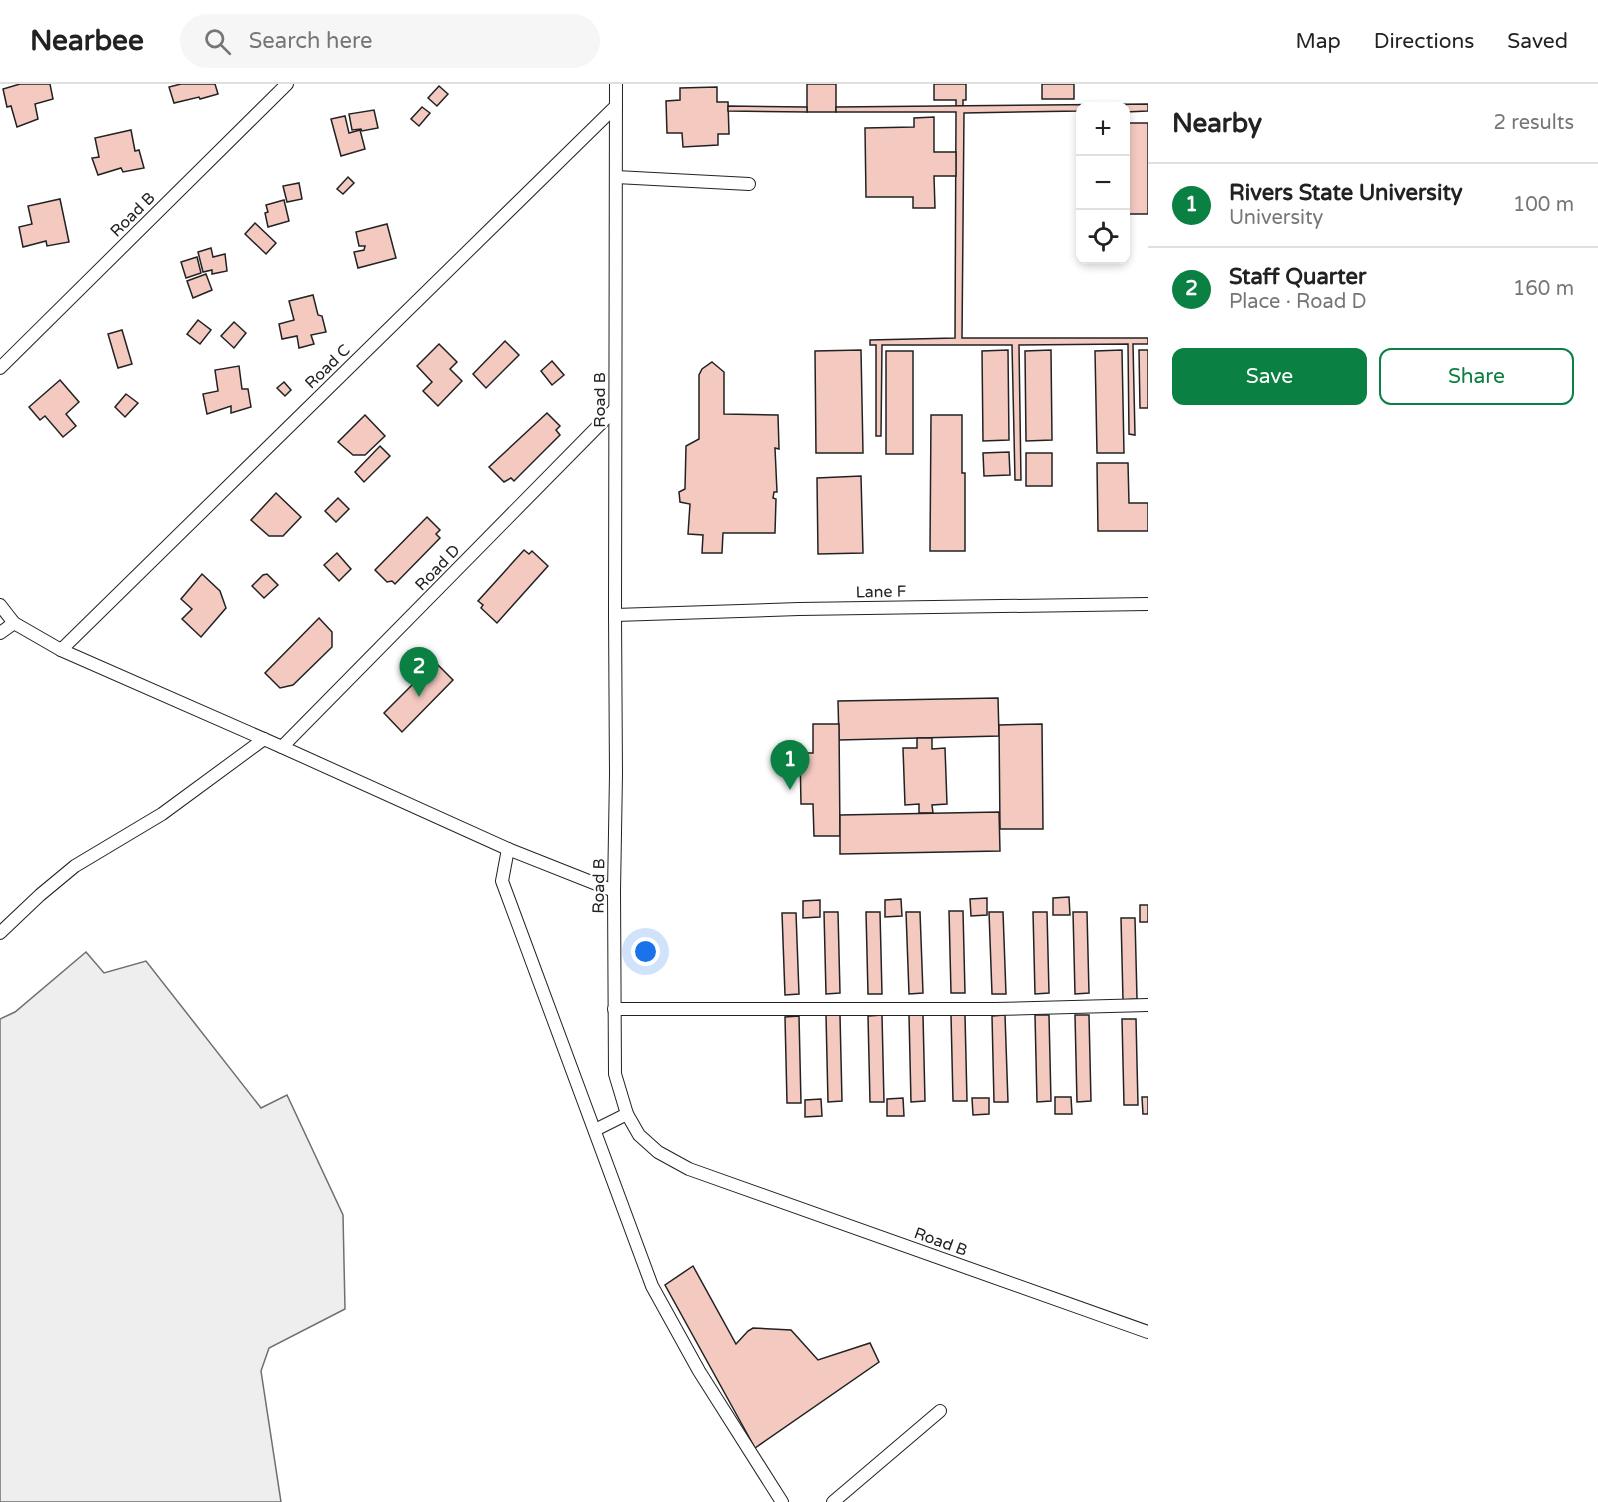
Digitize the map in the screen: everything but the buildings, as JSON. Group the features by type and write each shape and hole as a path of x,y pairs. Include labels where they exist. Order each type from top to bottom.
{"street":[{"name":"Road B","path":"0,368 287,84"},
{"name":"Road B","path":"616,84 614,1009 615,1074 627,1114 639,1135 658,1152 689,1169 1148,1332"},
{"name":"Road C","path":"61,650 616,106"},
{"path":"616,177 749,184"},
{"name":"Road D","path":"282,747 615,409"},
{"name":"Lane F","path":"615,615 799,609 1148,604"},
{"path":"0,605 14,623 61,650 508,849 614,891"},
{"path":"0,633 14,623"},
{"path":"0,933 75,866 162,814 264,740"},
{"path":"508,849 502,881 652,1286 699,1371 782,1502"},
{"path":"614,1009 995,1009 1148,1005"},
{"path":"595,1130 627,1114"},
{"path":"833,1502 939,1411"}],"shaded area":[{"path":"86,952 104,973 146,961 261,1108 287,1095 343,1215 345,1309 269,1348 261,1371 281,1502 0,1502 0,1019 15,1012"}],"place":[{"name":"Staff Quarter","path":"419,697"},
{"name":"Rivers State University","path":"790,790"}]}
